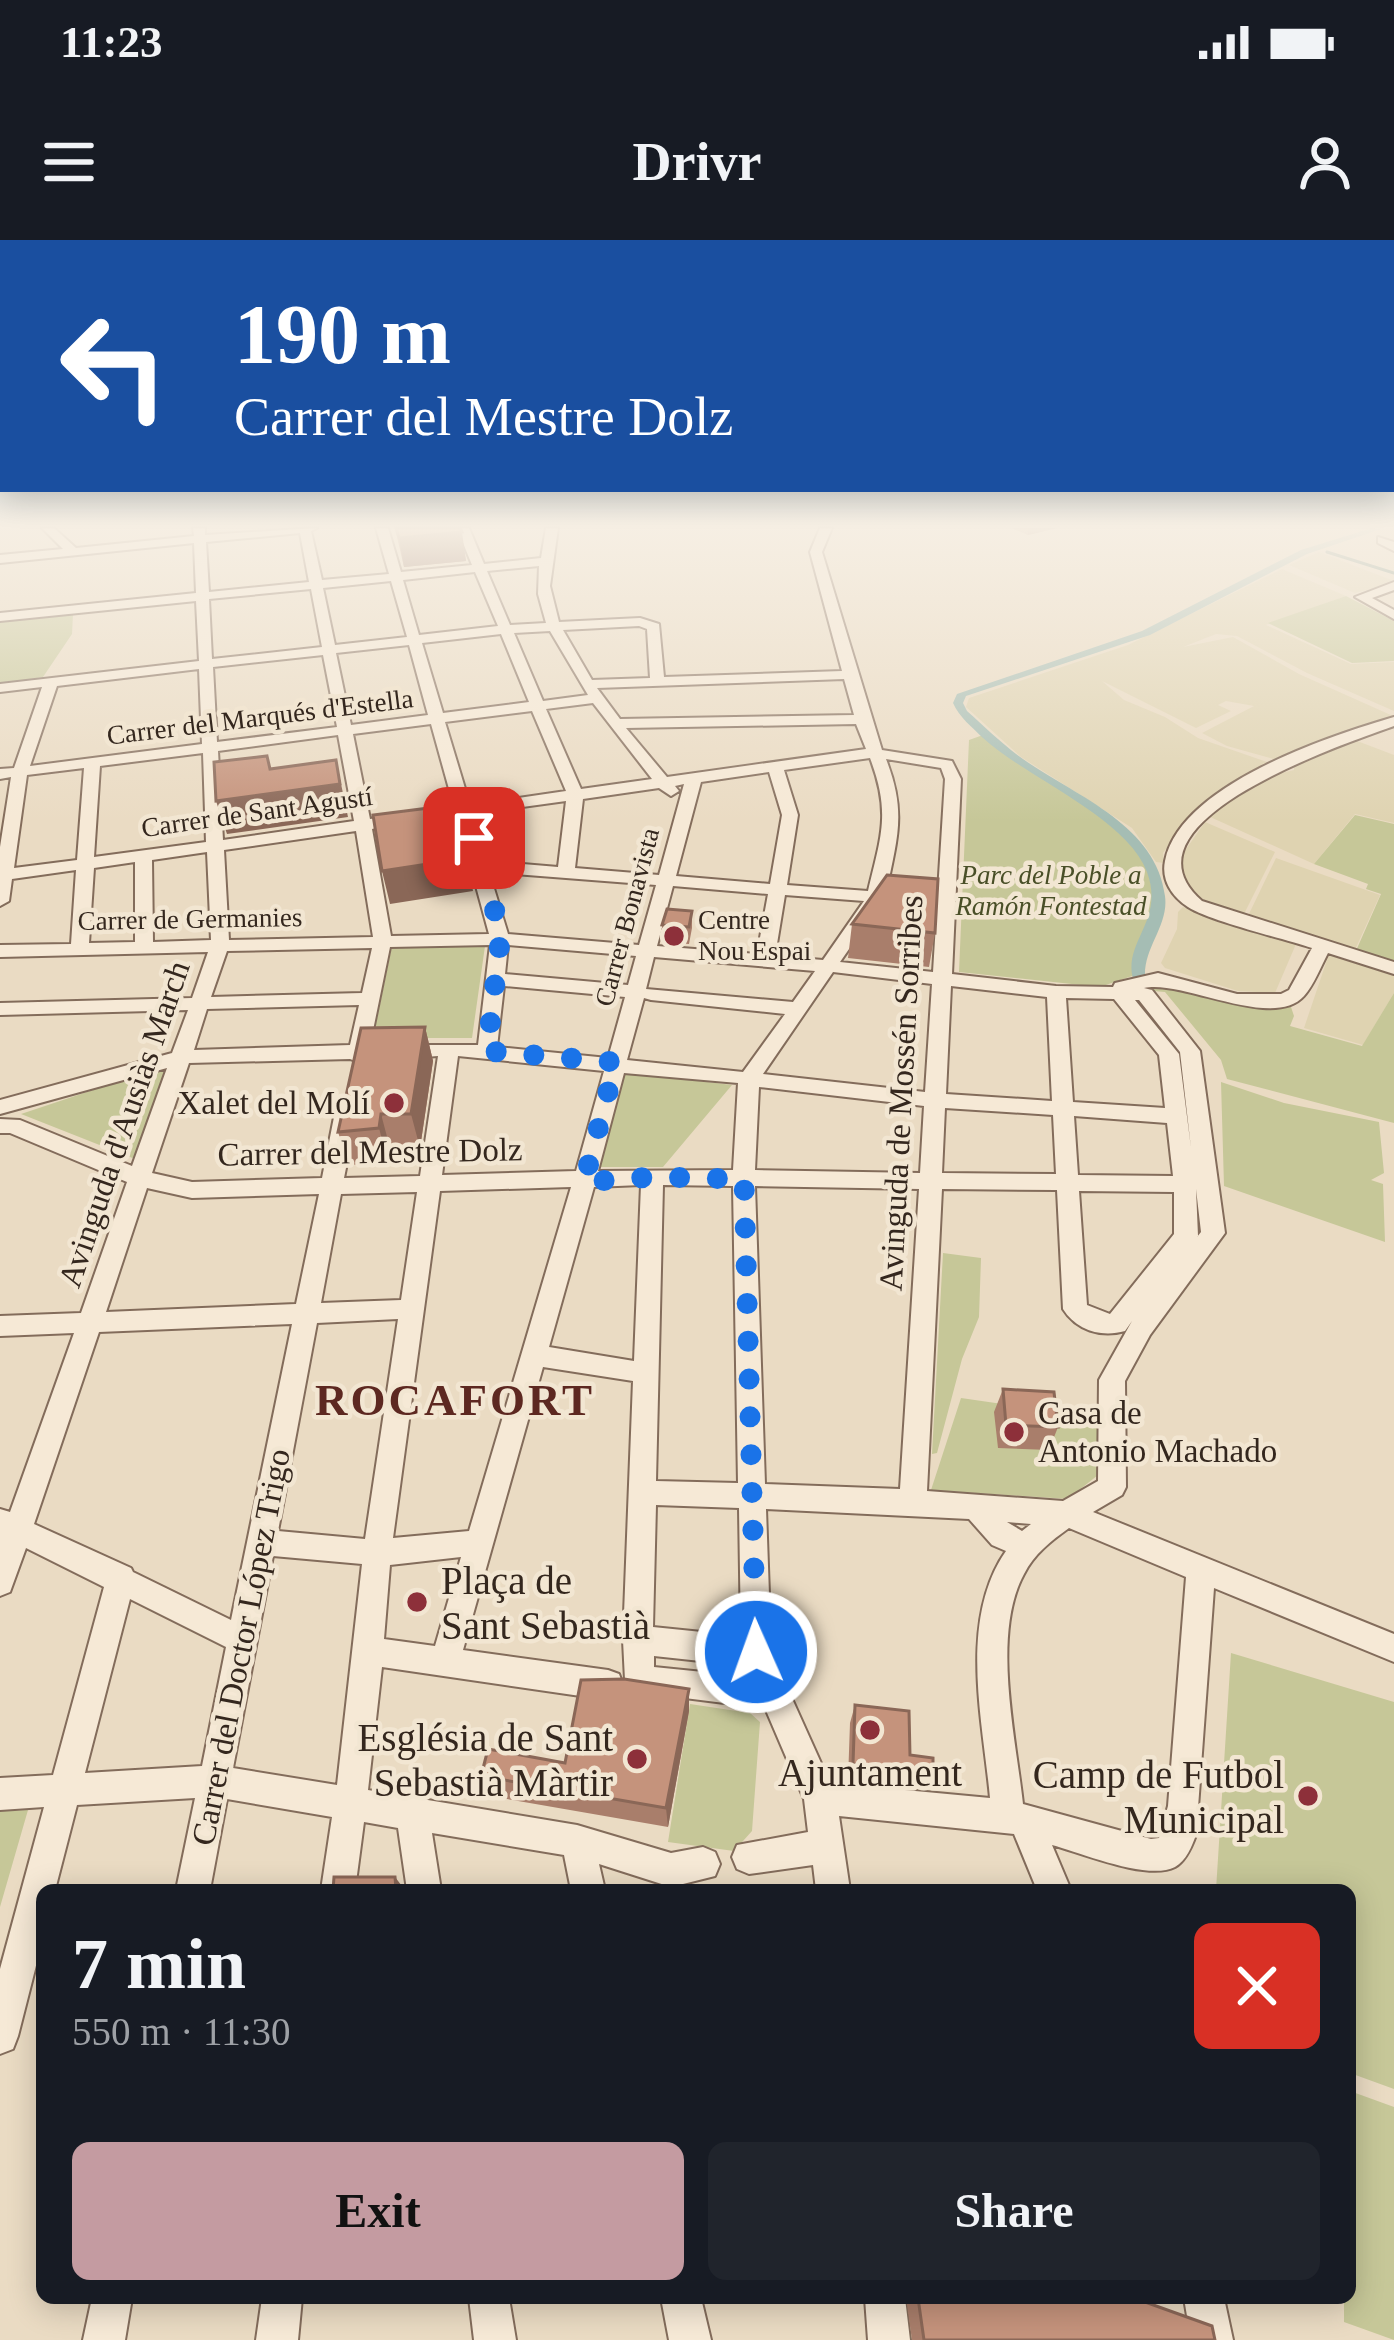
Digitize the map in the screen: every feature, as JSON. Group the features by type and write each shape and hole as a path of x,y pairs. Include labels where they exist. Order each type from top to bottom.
{"street":[{"name":"Avinguda d'Ausiàs March","path":"0,1583 9,1525 92,1322 220,944 204,626"},
{"name":"Carrer del Doctor López Trigo","path":"194,1884 329,1185 382,942 380,910 324,626"},
{"path":"410,626 500,940 487,1051"},
{"path":"507,626 574,795 566,873"},
{"path":"0,688 543,626"},
{"name":"Carrer Bonavista","path":"556,626 615,724 685,806"},
{"path":"651,626 657,682"},
{"path":"831,1884 820,1798 756,1652 743,1078 799,1009 876,897 893,802 862,719 836,626"},
{"name":"Carrer del Marqués d'Estella","path":"0,774 538,705 657,682 850,675"},
{"path":"0,901 20,772 52,682"},
{"path":"615,724 862,719"},
{"path":"1394,722 1348,736 1250,779 1205,812 1169,858 1174,885 1196,905 1394,968"},
{"path":"445,813 874,754"},
{"name":"Avinguda de Mossén Sorribes","path":"874,754 943,760 951,770 932,903 941,979 913,1502"},
{"path":"80,949 92,763"},
{"path":"766,961 790,815 775,767"},
{"name":"Carrer Bonavista","path":"476,1543 616,1062 643,993 646,950 694,778"},
{"name":"Carrer de Sant Agustí","path":"4,875 424,816"},
{"path":"143,856 144,946"},
{"path":"481,866 898,899"},
{"name":"Carrer de Germanies","path":"0,951 500,940 829,966 1056,992 1120,994 1120,988 1157,979 1237,1000 1285,1000 1296,994 1322,947"},
{"path":"496,979 799,1009"},
{"path":"1056,992 1075,1309 1085,1320 1116,1324 1186,1236 1185,1184 1169,1054 1120,994"},
{"path":"1051,1884 1017,1818 994,1639 1000,1591 1025,1546 1112,1487 1112,1380 1141,1328 1213,1233 1190,1052 1145,994 1120,994"},
{"path":"0,1009 371,999"},
{"path":"0,1107 182,1057 449,1049 616,1062 937,1100 1176,1116"},
{"path":"339,1884 352,1803 377,1553 449,1049"},
{"name":"Carrer del Mestre Dolz","path":"0,1126 12,1125 142,1179 192,1190 652,1177 1185,1184"},
{"path":"640,1680 640,1492 652,1177"},
{"path":"0,1326 411,1309"},
{"path":"533,1355 645,1373"},
{"path":"640,1492 913,1502 1066,1514 1394,1648"},
{"path":"976,1507 1002,1536 1025,1546"},
{"path":"9,1525 244,1641"},
{"path":"263,1542 377,1553 476,1543 445,1662"},
{"path":"820,1798 1017,1818 1151,1856 1169,1853 1180,1835 1184,1806 1201,1571"},
{"path":"40,1884 121,1577"},
{"path":"638,1640 756,1652"},
{"path":"369,1651 601,1686 640,1680 773,1694"},
{"path":"0,1794 213,1781 577,1841 645,1866 671,1870 703,1864"},
{"path":"413,1816 423,1884"},
{"path":"577,1841 587,1884"},
{"path":"749,1858 826,1846"},
{"path":"0,2036 36,1899"},
{"path":"104,2340 111,2304"},
{"path":"277,2340 281,2304"},
{"path":"490,2304 495,2340"},
{"path":"682,2304 690,2340"},
{"path":"886,2304 889,2340"},
{"path":"1205,2304 1211,2340"}],"shaded area":[{"path":"1166,626 1268,626 1351,664 1394,662 1394,711 1237,636 1216,634 1183,647 1233,637 1299,674 1393,716 1281,761 1227,746 1202,733 1254,706 1226,701 1218,705 1231,711 1196,728 1102,681 1124,700 1165,717 1198,738 1273,764 1248,775 1189,819 1163,853 1164,863 1156,862 1132,828 1021,757 966,707 969,698 1128,645"},
{"path":"1352,739 1394,755 1394,823 1355,814 1314,864 1208,816 1260,778 1294,770"},
{"path":"1205,822 1275,852 1243,916 1186,892 1177,862"},
{"path":"1276,858 1380,895 1354,952 1247,918"},
{"path":"1183,907 1296,944 1275,993 1238,991 1165,968 1161,963"},
{"path":"1329,954 1394,972 1394,993 1363,1045 1304,1028"}],"green space":[{"path":"0,626 72,626 72,634 43,677 0,684"},
{"path":"1274,626 1394,626 1394,661 1352,663"},
{"name":"Parc del Poble a Ramón Fontestad","path":"983,735 1109,822 1146,868 1155,906 1136,954 1135,975 1100,987 959,972 969,740"},
{"path":"1355,815 1394,824 1394,963 1355,953 1381,894 1366,889 1368,884 1314,864"},
{"path":"392,946 485,946 472,1038 373,1038"},
{"path":"1150,985 1290,1004 1294,1016 1290,1026 1362,1046 1394,993 1394,1123 1227,1079 1221,1060 1165,992 1153,991"},
{"path":"162,1067 166,1070 135,1159 21,1114"},
{"path":"625,1072 732,1085 663,1167 600,1167"},
{"path":"1221,1082 1284,1103 1379,1122 1384,1173 1371,1180 1383,1184 1385,1242 1224,1186"},
{"path":"943,1253 981,1258 979,1317 962,1359 937,1453 932,1454"},
{"path":"961,1398 1101,1418 1098,1475 1068,1499 931,1490"},
{"name":"Camp de Futbol Municipal","path":"1231,1653 1394,1702 1394,2089 1356,2075 1356,1884 1216,1884"},
{"path":"690,1704 750,1713 760,1722 752,1831 734,1851 668,1842"},
{"path":"28,1810 0,1907 0,1811"},
{"path":"1356,2093 1394,2107 1394,2340 1344,2322 1344,2304 1356,2304"}],"building":[{"path":"267,756 270,769 336,760 340,784 216,801 214,762"},
{"path":"453,805 467,858 382,871 373,815"},
{"path":"887,875 938,879 935,933 852,924"},
{"path":"667,909 692,911 689,927 662,925"},
{"path":"425,1027 411,1114 381,1114 379,1128 338,1132 361,1028"},
{"path":"1003,1389 1054,1392 1058,1427 1006,1425"},
{"name":"Església de Sant Sebastià Màrtir","path":"624,1679 689,1689 666,1808 481,1776 488,1749 565,1763 581,1680"},
{"path":"855,1705 909,1711 910,1755 933,1758 933,1771 853,1764"},
{"path":"334,1877 395,1877 396,1884 333,1884"},
{"path":"919,2304 1151,2304 1212,2326 1215,2340 924,2340"}],"waterway":[{"path":"1138,976 1139,955 1156,918 1159,898 1153,872 1141,851 1105,816 996,744 958,703 962,694 1160,626"}],"place":[{"name":"Centre Nou Espai","path":"674,936"},
{"name":"Xalet del Molí","path":"394,1103"},
{"name":"Casa de Antonio Machado","path":"1014,1432"},
{"name":"Plaça de Sant Sebastià","path":"417,1602"},
{"name":"Ajuntament","path":"870,1730"},
{"name":"Església de Sant Sebastià Màrtir","path":"637,1759"},
{"name":"Camp de Futbol Municipal","path":"1308,1796"}],"district":[{"name":"ROCAFORT","path":"455,1400"}],"route":[{"path":"474,838 501,933 487,1051 616,1062 584,1182 652,1177 744,1179 756,1652"}]}
